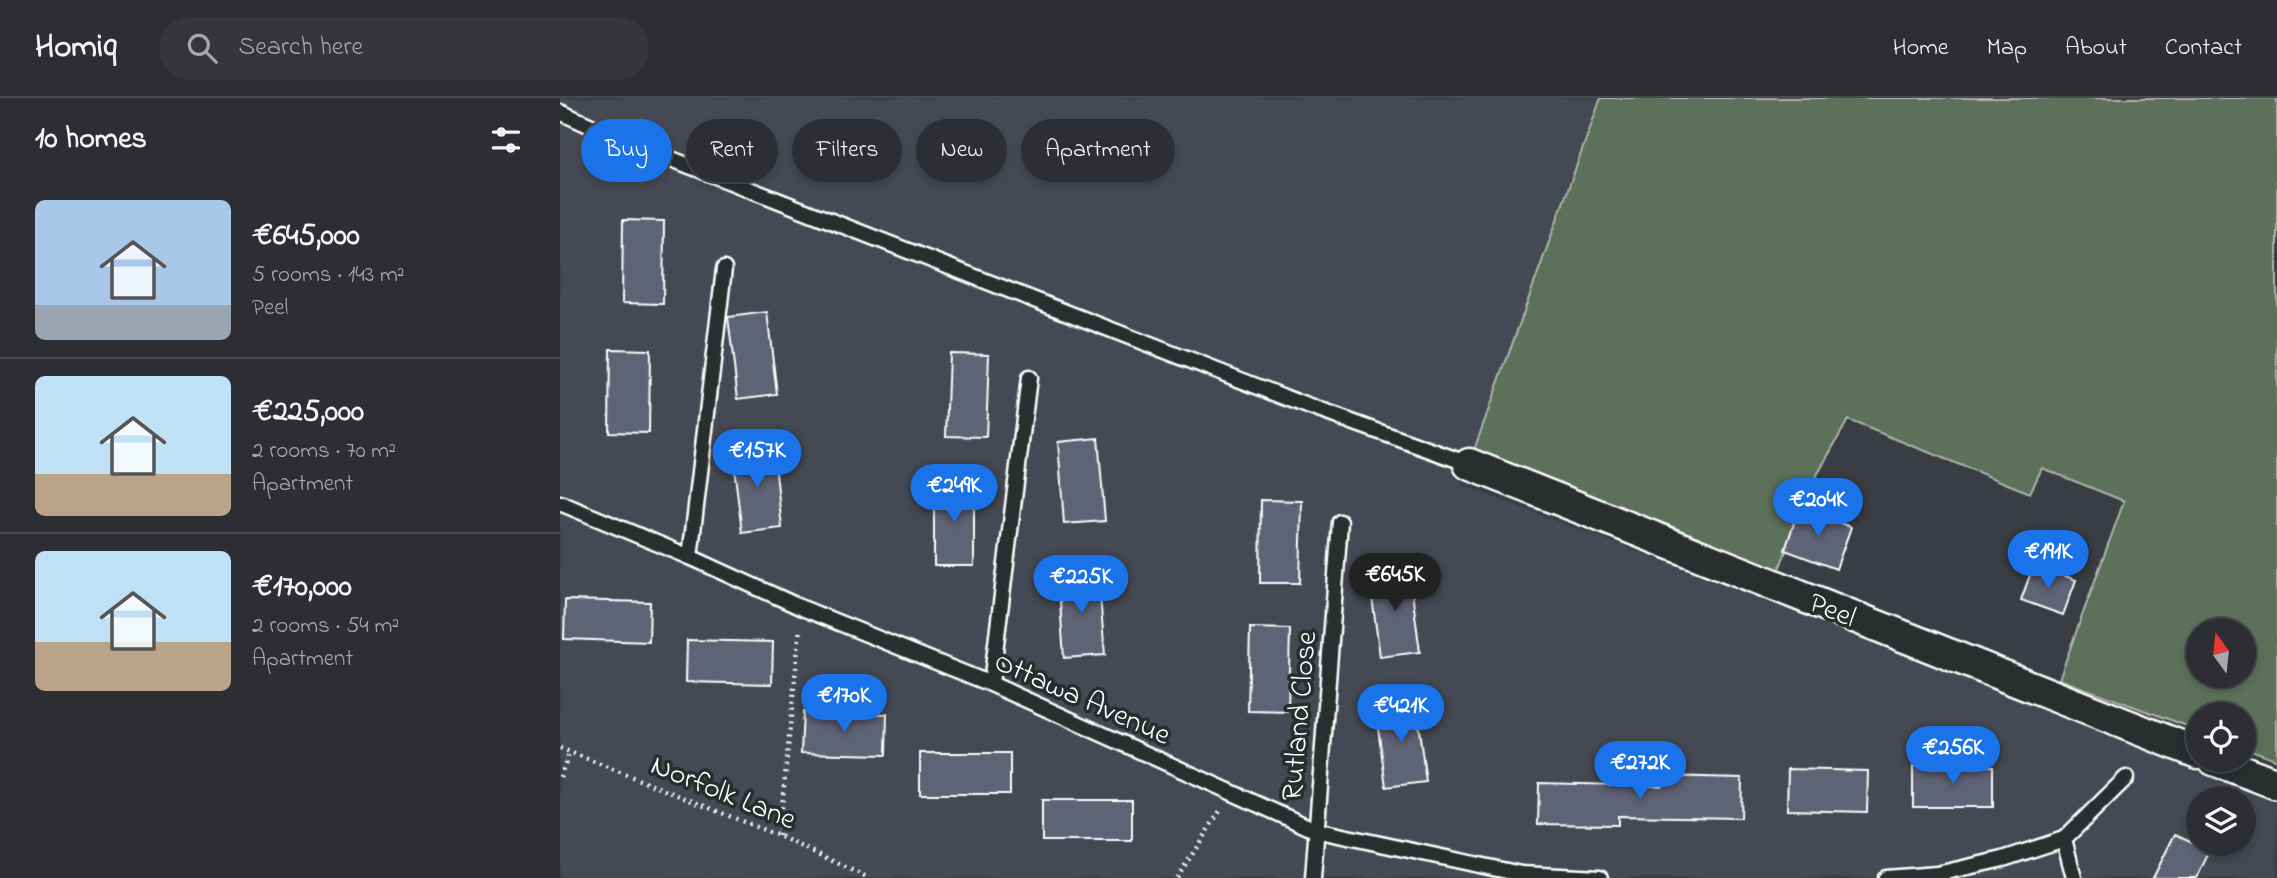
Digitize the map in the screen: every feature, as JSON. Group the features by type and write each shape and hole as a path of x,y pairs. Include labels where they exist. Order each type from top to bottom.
{"street":[{"name":"Peel","path":"1469,464 2186,748"},
{"path":"2246,772 2277,784"}],"lane":[{"path":"560,112 620,139 1310,407 1469,464"},
{"path":"690,557 724,269"},
{"path":"991,684 1028,378"},
{"name":"Ottawa Avenue","path":"560,503 690,557 802,608 991,684 1315,830 1521,874 1600,878"},
{"name":"Rutland Close","path":"1313,878 1340,522"},
{"path":"1886,878 1950,871 2003,859 2064,839 2126,778"},
{"path":"2064,839 2074,878"}],"path":[{"path":"779,836 802,608"},
{"name":"Norfolk Lane","path":"560,748 779,836 869,878"},
{"path":"560,777 570,751"},
{"path":"1177,878 1232,793"}],"shaded area":[{"path":"560,98 1601,98 1461,485 1900,650 2186,767 2186,772 2199,772 2233,786 2186,786 2186,856 2256,856 2256,795 2277,804 2277,878 560,878"}],"green space":[{"path":"1601,98 2277,98 2277,760 2256,752 2256,702 2186,702 2186,726 2059,679 2124,501 2042,468 2030,493 1848,420 1807,493 1779,570 1469,464"}],"building":[{"path":"623,220 664,221 663,304 622,303"},
{"path":"767,312 777,394 738,399 728,317"},
{"path":"610,349 650,350 649,433 609,432"},
{"path":"949,353 989,354 986,437 946,436"},
{"path":"1098,438 1105,521 1064,524 1058,442"},
{"path":"773,445 782,528 742,533 732,450"},
{"path":"934,483 974,483 974,566 934,566"},
{"path":"1261,500 1302,501 1300,583 1260,583"},
{"path":"1799,508 1851,527 1836,569 1785,550"},
{"path":"2034,564 2076,580 2063,615 2021,600"},
{"path":"1409,569 1420,652 1380,657 1369,575"},
{"path":"1098,572 1105,655 1064,658 1058,575"},
{"path":"565,600 650,602 649,642 564,639"},
{"path":"1250,628 1290,629 1288,712 1248,711"},
{"path":"687,640 773,642 772,684 686,682"},
{"path":"1415,700 1426,782 1386,787 1375,705"},
{"path":"803,712 887,714 886,755 801,753"},
{"path":"920,753 1010,753 1010,794 920,794"},
{"path":"1913,766 1993,766 1993,807 1913,807"},
{"path":"1788,769 1868,771 1867,812 1787,810"},
{"path":"1662,776 1742,778 1741,818 1618,816 1618,825 1538,824 1539,783 1662,786"},
{"path":"1042,800 1132,800 1132,841 1042,841"},
{"path":"2175,834 2186,839 2186,856 2207,856 2197,878 2153,878"}]}
